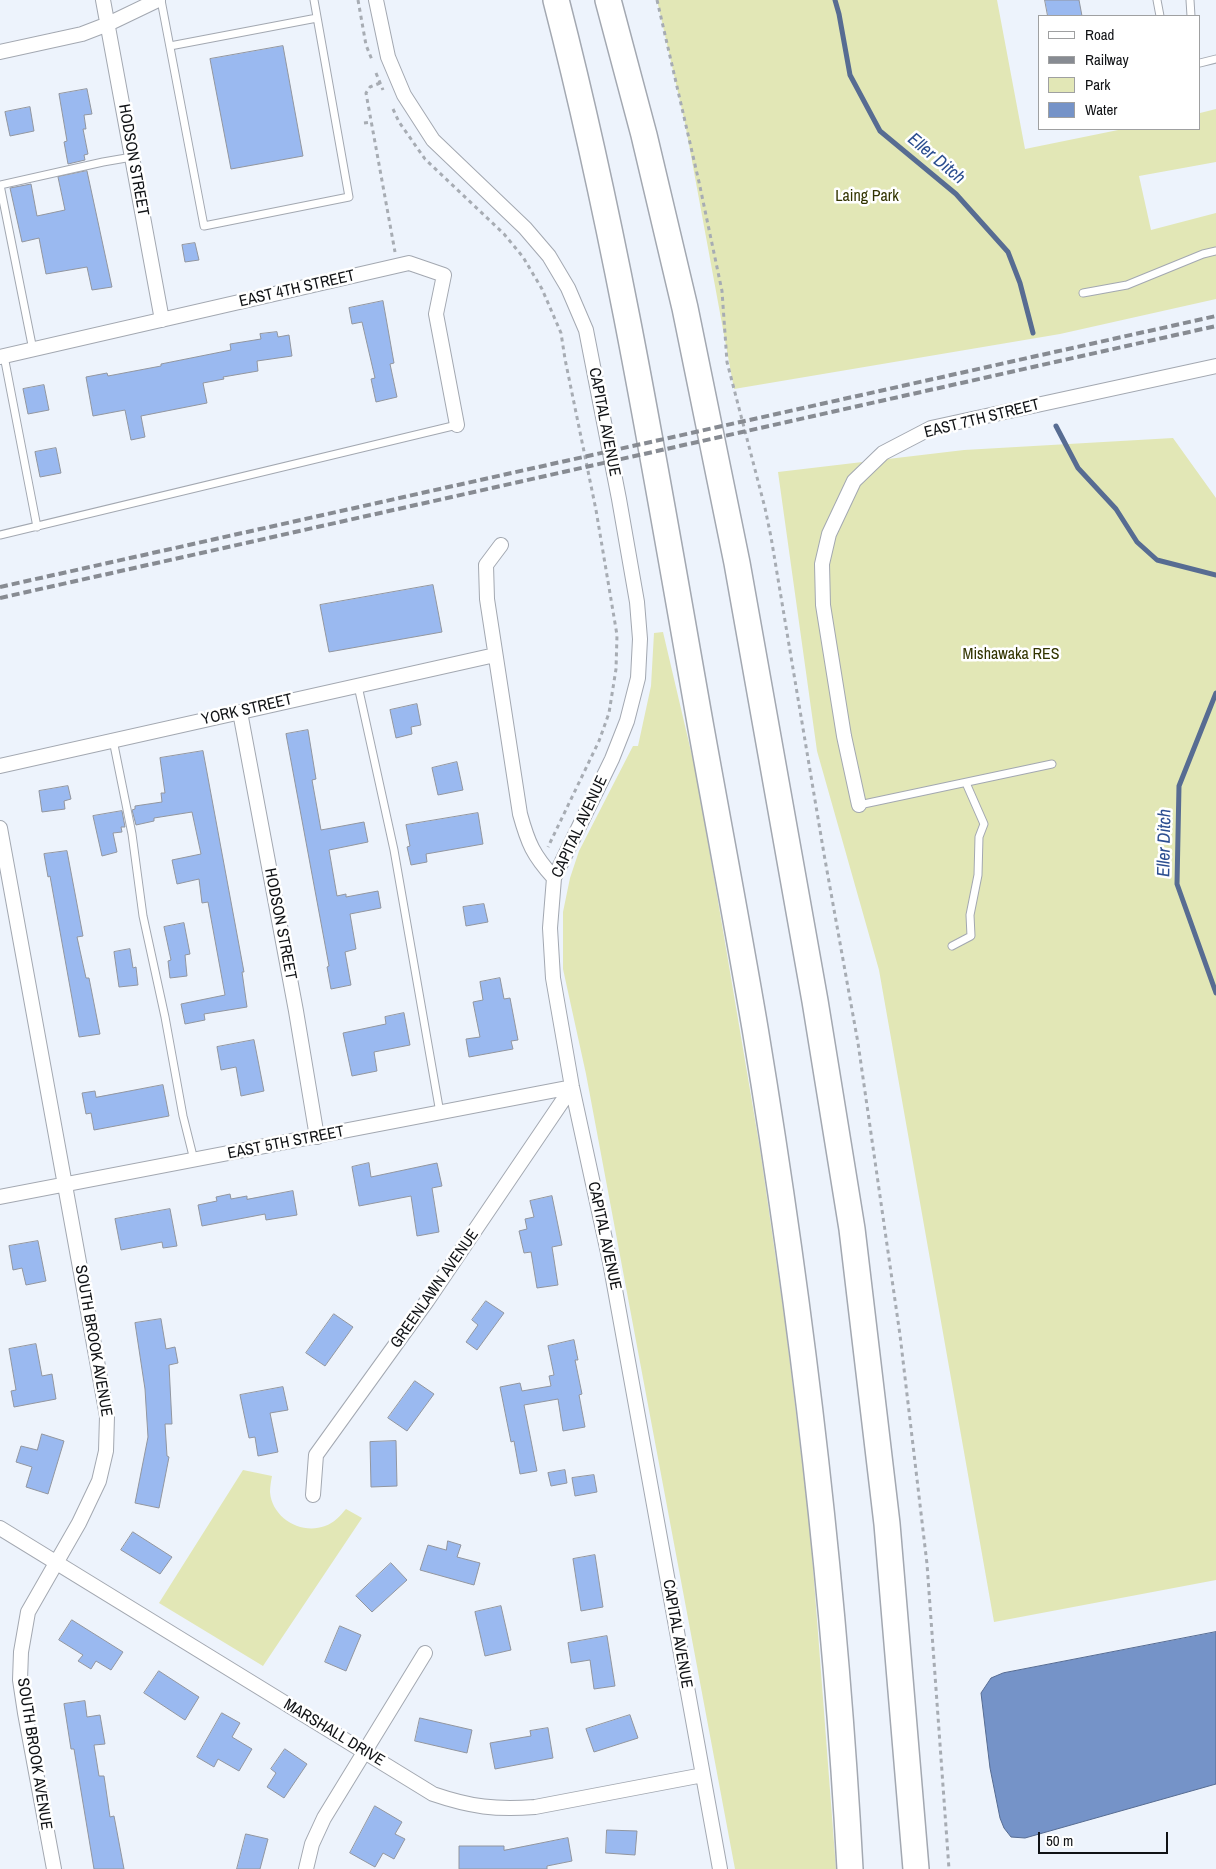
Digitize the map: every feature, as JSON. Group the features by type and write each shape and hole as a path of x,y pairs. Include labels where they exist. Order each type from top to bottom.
{"highway":[{"path":"556,0 594,163 636,362 755,1026 791,1263 811,1417 843,1748 850,1869"},
{"path":"608,0 644,134 685,308 737,563 815,1001 851,1220 887,1524 916,1869"}],"street":[{"name":"HODSON STREET","path":"104,0 162,320"},
{"path":"0,52 82,34 160,0"},
{"name":"CAPITAL AVENUE","path":"376,0 388,57 404,95 433,140 524,228 549,256 568,288 586,330 595,370 637,602 640,639 638,678 627,722 615,752 554,878 550,928 553,978 572,1087 610,1262 720,1869"},
{"name":"EAST 4TH STREET","path":"2,356 408,262 444,275 436,314 457,425"},
{"name":"EAST 7TH STREET","path":"860,805 844,736 823,605 822,564 829,534 854,482 883,453 931,428 1216,366"},
{"path":"501,545 486,564 487,599 520,814 528,842 540,863 554,878"},
{"name":"YORK STREET","path":"0,766 495,655"},
{"name":"HODSON STREET","path":"240,712 296,1011 317,1137"},
{"name":"SOUTH BROOK AVENUE","path":"0,828 107,1416 106,1451 99,1481 79,1524 28,1612 21,1652 20,1680 25,1713 54,1869"},
{"name":"EAST 5TH STREET","path":"0,1197 572,1087"},
{"name":"GREENLAWN AVENUE","path":"313,1495 316,1455 427,1301 572,1087"},
{"name":"MARSHALL DRIVE","path":"0,1528 434,1794 458,1803 481,1808 509,1809 535,1807 703,1775"},
{"path":"306,1869 312,1844 324,1818 425,1653"}],"lane":[{"path":"160,0 204,226 349,197 314,0"},
{"path":"1157,0 1160,15"},
{"path":"1190,0 1191,15"},
{"path":"170,46 317,18"},
{"path":"1201,63 1216,59"},
{"path":"33,350 0,185 132,157"},
{"path":"1083,293 1127,284 1203,254 1216,251"},
{"path":"2,356 37,527"},
{"path":"0,535 457,425"},
{"path":"358,686 394,850 440,1113"},
{"path":"113,740 132,834 143,916 165,1017 183,1116 194,1160"},
{"path":"860,805 1052,764"},
{"path":"952,946 971,936 970,915 978,875 979,837 984,824 966,783"}],"path":[{"path":"358,0 366,45 384,91"},
{"path":"657,0 722,291 727,362 771,537 858,1043 900,1335 927,1564 949,1869"},
{"path":"380,83 370,87 366,92 395,252"},
{"path":"392,107 425,159 504,234 523,256 542,289 562,333 565,359 596,510 617,634 616,669 609,713 599,741 540,863"},
{"path":"364,123 372,122"}],"green space":[{"name":"Laing Park","path":"657,0 997,0 1025,149 1118,130 1201,130 1201,113 1216,109 1216,162 1139,176 1151,230 1216,213 1216,299 1060,334 734,389 685,123"},
{"name":"Mishawaka RES","path":"1173,438 1216,498 1216,1580 994,1622 879,970 817,751 778,472 964,450"},
{"path":"663,632 697,777 760,1149 785,1322 810,1528 836,1869 735,1869 586,1074 563,969 563,912 570,878 579,851 633,746 638,746 651,686 654,633"},
{"path":"243,1470 272,1476 270,1492 276,1510 282,1517 298,1526 316,1528 328,1525 346,1509 362,1518 263,1666 159,1603"}],"water":[{"path":"1216,1632 1216,1784 1025,1838 1011,1837 1004,1828 1000,1818 990,1768 981,1693 991,1678 1003,1673"}],"building":[{"path":"1045,0 1079,0 1082,15 1048,15"},
{"path":"283,46 303,156 231,169 210,59"},
{"path":"87,89 92,114 84,115 86,129 83,129 88,154 84,155 85,160 68,164 64,142 67,141 59,94"},
{"path":"30,107 34,131 10,136 5,112"},
{"path":"87,171 112,287 92,290 87,267 46,274 39,238 22,242 10,188 31,184 37,216 65,210 58,177"},
{"path":"195,243 199,260 185,262 182,245"},
{"path":"383,301 394,363 390,364 397,397 376,402 371,379 375,378 362,322 352,324 349,308"},
{"path":"277,332 278,337 289,335 292,356 257,361 258,371 223,377 224,379 203,383 207,403 141,416 145,437 131,440 125,410 93,416 86,377 107,373 108,376 231,350 230,344 261,339 260,334"},
{"path":"44,385 49,410 28,414 23,389"},
{"path":"56,448 61,473 40,477 35,452"},
{"path":"433,585 442,632 329,652 320,605"},
{"path":"417,704 421,725 411,727 412,734 396,738 390,710"},
{"path":"308,730 316,779 312,780 321,830 364,822 368,842 329,850 337,896 346,894 346,897 378,891 381,908 350,914 356,949 345,952 351,985 331,989 327,967 329,966 286,734"},
{"path":"203,751 244,972 242,972 247,1007 204,1014 205,1020 185,1024 181,1004 225,995 208,902 202,903 199,879 177,884 172,860 201,854 192,812 154,818 154,821 136,825 132,810 135,809 135,806 162,802 161,793 165,793 160,758"},
{"path":"457,762 463,790 438,795 432,768"},
{"path":"68,786 71,799 64,801 65,809 42,812 39,791"},
{"path":"122,811 125,827 121,827 122,832 113,833 117,852 102,856 93,816"},
{"path":"478,813 483,844 426,854 427,862 411,865 407,847 410,846 406,825"},
{"path":"67,851 83,936 77,937 86,978 89,978 100,1034 79,1037 50,876 48,877 44,854"},
{"path":"484,904 488,922 466,926 463,907"},
{"path":"184,923 190,954 185,955 187,976 170,978 168,961 171,960 164,927"},
{"path":"130,949 133,968 136,967 138,985 119,987 114,952"},
{"path":"500,978 504,999 510,998 518,1040 511,1041 513,1049 469,1057 466,1039 480,1037 473,1002 483,1000 480,982"},
{"path":"404,1013 410,1045 374,1052 377,1071 352,1076 343,1033 386,1024 385,1017"},
{"path":"254,1040 264,1091 241,1096 236,1067 221,1070 217,1047"},
{"path":"163,1085 169,1116 94,1130 91,1113 86,1114 82,1093 95,1091 96,1097"},
{"path":"369,1163 371,1177 437,1163 442,1186 432,1188 439,1232 417,1236 411,1196 359,1206 352,1167"},
{"path":"293,1191 297,1215 266,1220 265,1214 202,1226 198,1205 217,1201 216,1197 230,1194 231,1199 247,1196 247,1199"},
{"path":"552,1196 562,1245 552,1247 558,1285 537,1288 531,1252 524,1253 519,1231 527,1229 525,1219 534,1217 530,1201"},
{"path":"170,1209 177,1246 163,1248 162,1242 121,1250 115,1219"},
{"path":"38,1241 46,1281 26,1285 22,1268 13,1270 9,1246"},
{"path":"486,1301 504,1313 477,1350 466,1342 478,1325 472,1320"},
{"path":"334,1314 353,1327 325,1366 306,1353"},
{"path":"161,1319 166,1349 175,1347 178,1363 169,1365 172,1424 165,1424 167,1456 169,1457 159,1508 135,1503 148,1437 145,1389 135,1323"},
{"path":"574,1340 578,1360 575,1360 582,1394 579,1395 585,1427 563,1431 558,1399 524,1405 537,1471 520,1474 514,1441 511,1442 500,1387 520,1383 522,1391 551,1386 549,1376 554,1375 548,1346"},
{"path":"36,1344 42,1376 52,1374 56,1399 14,1407 11,1391 16,1390 9,1349"},
{"path":"415,1381 434,1394 407,1431 388,1418"},
{"path":"283,1387 288,1410 270,1413 278,1452 258,1456 255,1437 249,1438 240,1395"},
{"path":"42,1434 64,1441 48,1494 26,1487 32,1467 16,1462 21,1446 37,1450"},
{"path":"396,1441 397,1486 371,1487 370,1442"},
{"path":"565,1470 567,1483 551,1486 548,1473"},
{"path":"594,1475 597,1492 575,1496 572,1478"},
{"path":"133,1532 172,1557 160,1574 121,1550"},
{"path":"448,1541 461,1545 457,1557 480,1563 474,1585 420,1570 428,1545 446,1550"},
{"path":"595,1555 603,1607 581,1611 573,1559"},
{"path":"391,1563 407,1580 372,1612 356,1596"},
{"path":"501,1606 511,1650 485,1656 475,1612"},
{"path":"72,1620 123,1652 111,1670 96,1661 91,1669 78,1661 83,1655 59,1640"},
{"path":"340,1626 361,1635 346,1671 325,1662"},
{"path":"607,1636 615,1686 594,1689 590,1660 571,1663 568,1643"},
{"path":"159,1671 199,1697 185,1720 144,1693"},
{"path":"85,1701 87,1717 100,1715 105,1744 94,1745 99,1776 104,1776 110,1817 114,1816 124,1869 94,1869 74,1749 71,1749 64,1704"},
{"path":"222,1713 240,1723 232,1737 252,1749 239,1771 218,1759 214,1767 197,1757"},
{"path":"630,1715 638,1738 594,1752 586,1729"},
{"path":"420,1718 472,1730 467,1753 415,1741"},
{"path":"548,1728 553,1758 495,1769 490,1743 531,1736 530,1731"},
{"path":"285,1749 307,1764 284,1798 267,1787 276,1773 271,1769"},
{"path":"375,1806 402,1822 395,1834 405,1839 394,1859 383,1853 375,1867 350,1853"},
{"path":"607,1830 637,1831 635,1855 606,1853"},
{"path":"246,1834 268,1839 260,1869 237,1869"},
{"path":"568,1838 572,1861 547,1866 547,1869 459,1869 459,1846 504,1846 504,1850"}],"waterway":[{"name":"Eller Ditch","path":"835,0 850,75 880,131 956,194 1008,252 1020,283 1033,333"},
{"name":"Eller Ditch","path":"1056,426 1078,468 1116,509 1137,542 1157,560 1216,575"},
{"name":"Eller Ditch","path":"1216,693 1179,786 1177,884 1216,993"}],"railway":[{"path":"0,587 1216,316"},
{"path":"0,598 1216,326"}]}
